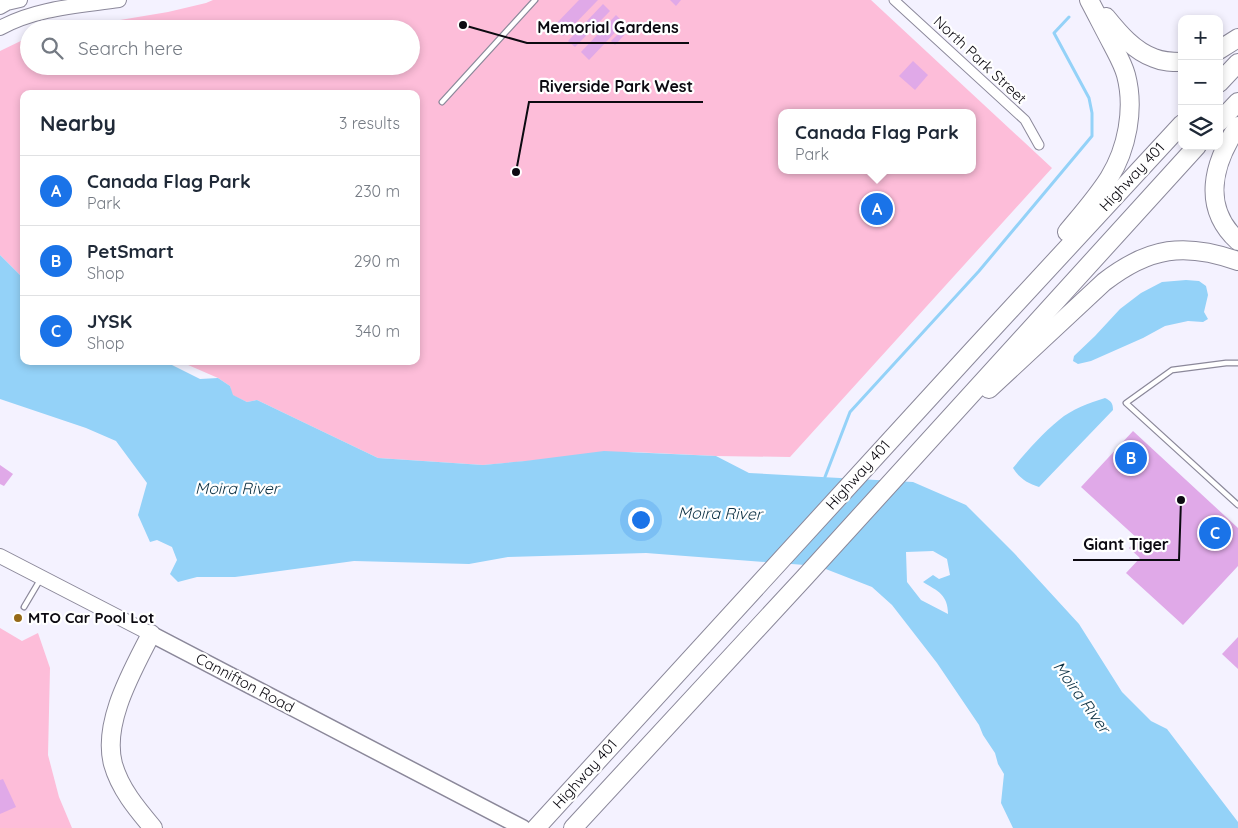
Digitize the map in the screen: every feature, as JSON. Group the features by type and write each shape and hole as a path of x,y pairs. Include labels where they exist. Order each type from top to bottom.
{"highway":[{"path":"1091,0 1118,32 1141,52 1167,62 1178,62"},
{"path":"973,350 1095,197 1109,178 1119,158 1129,122 1130,105 1126,75 1091,0"},
{"path":"1223,47 1238,38"},
{"path":"1223,79 1238,63"},
{"path":"1223,118 1238,102"},
{"path":"1238,126 1229,140 1216,170 1214,192 1215,201 1222,220 1238,241"},
{"name":"Highway 401","path":"536,828 772,568 1178,128"},
{"name":"Highway 401","path":"574,827 805,577 1193,150"},
{"path":"919,452 1005,376 1104,282 1124,268 1158,253 1179,250 1203,251 1238,261"},
{"path":"151,634 119,702 112,735 111,751 112,762 124,790 140,813 154,828"},
{"path":"531,828 569,791"}],"main road":[{"path":"0,7 20,0"},
{"path":"0,28 13,20 46,10 118,0"},
{"name":"Cannifton Road","path":"0,556 523,828"}],"street":[{"name":"North Park Street","path":"894,0 1025,120 1039,145"}],"lane":[{"path":"442,102 534,0"},
{"path":"1238,364 1226,363 1172,370 1126,403 1238,505"},
{"path":"24,607 42,578"}],"shaded area":[{"path":"213,0 871,0 1052,168 790,457 633,452 483,465 378,458 257,400 247,402 232,395 230,386 218,378 188,365 420,365 420,90 20,90 20,275 0,255 0,51 20,41 20,75 420,75 420,20 120,20 168,12"},
{"path":"0,628 22,641 38,633 50,668 48,755 59,797 72,828 0,828"}],"water":[{"name":"Moira River","path":"0,255 20,275 20,365 172,365 200,379 218,378 230,386 233,395 247,402 257,400 378,458 483,465 604,451 716,456 749,473 913,482 966,505 1014,553 1079,624 1122,692 1151,721 1167,729 1238,822 1238,828 1013,828 1001,803 1004,774 998,764 995,753 979,725 937,663 892,605 872,587 818,566 646,553 508,557 469,564 354,561 235,577 197,577 178,582 170,574 177,560 172,547 157,540 150,542 138,515 147,483 116,441 86,428 0,399","holes":["933,551 947,559 950,575 939,579 933,575 923,582 941,594 946,602 948,614 921,600 907,582 906,552"]},
{"path":"1199,281 1206,286 1208,295 1204,312 1208,319 1203,322 1188,321 1165,326 1091,361 1078,364 1073,361 1074,356 1120,309 1141,293 1162,282"},
{"path":"1105,398 1111,402 1113,410 1039,487 1018,475 1013,468 1053,425 1075,410"}],"building":[{"path":"579,0 598,0 563,36 553,27"},
{"path":"670,0 681,0 676,6"},
{"path":"603,4 610,11 575,47 568,41"},
{"path":"616,15 624,23 589,60 581,52"},
{"path":"624,28 628,31 615,45 611,41"},
{"path":"913,61 928,75 915,90 899,76"},
{"path":"1133,431 1238,528 1238,566 1183,625 1126,573 1140,558 1129,548 1138,539 1081,487"},
{"path":"0,465 13,474 4,486 0,484"},
{"path":"1238,637 1238,669 1222,654"},
{"path":"3,779 16,807 0,814 0,780"}],"waterway":[{"path":"825,477 850,412 979,271 1092,136 1092,113 1089,98 1054,33 1069,17"}],"place":[{"name":"Memorial Gardens","path":"463,25"},
{"name":"Riverside Park West","path":"516,172"},
{"name":"Canada Flag Park","path":"877,209"},
{"name":"PetSmart","path":"1131,458"},
{"name":"Giant Tiger","path":"1181,500"},
{"name":"JYSK","path":"1215,533"},
{"name":"MTO Car Pool Lot","path":"18,618"}]}
